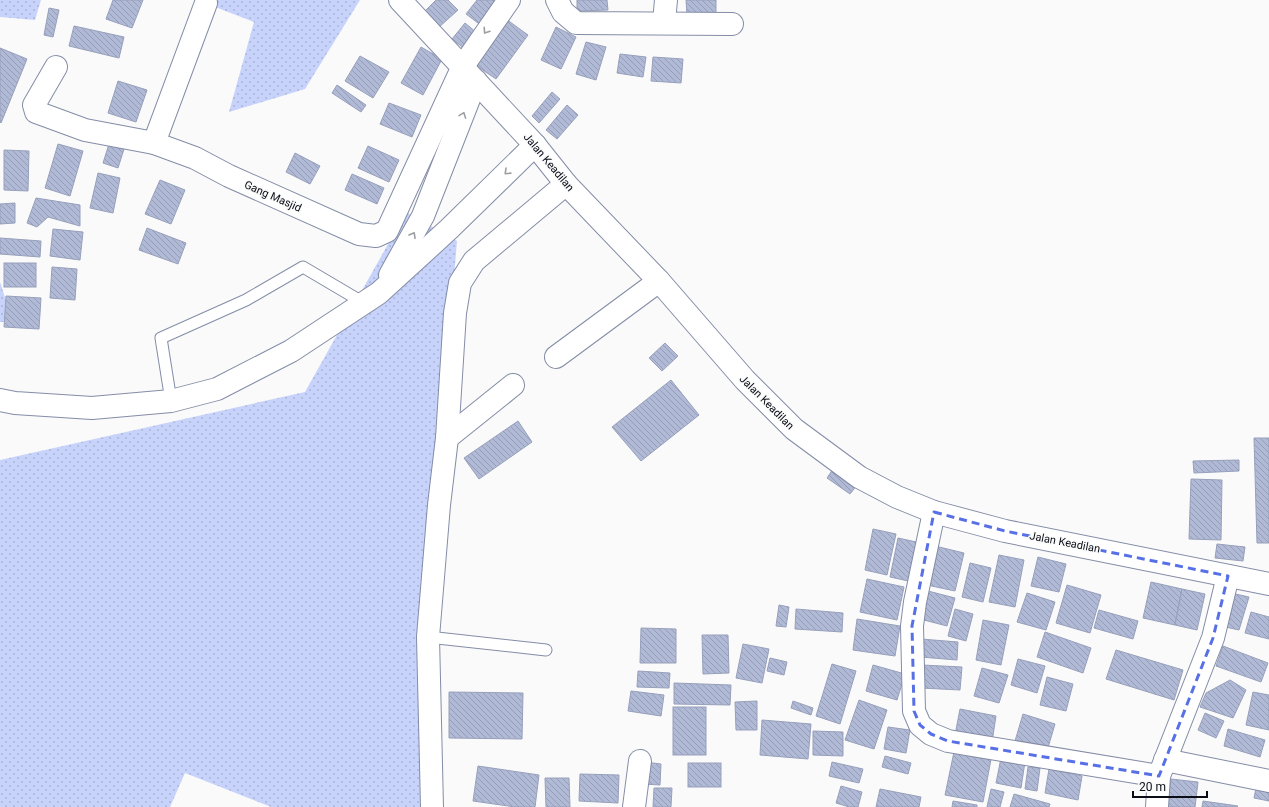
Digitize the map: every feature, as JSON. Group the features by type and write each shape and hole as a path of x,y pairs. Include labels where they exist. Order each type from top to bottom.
{"street":[{"name":"Jalan Keadilan","path":"400,0 535,145 566,184 659,281 745,380 794,429 859,477 896,497 934,512 1005,530 1269,584"},
{"path":"371,298 424,216 470,74 505,3 509,0"},
{"path":"557,0 563,12 576,23 606,24 664,22 732,24"},
{"path":"664,22 666,0"},
{"path":"154,143 206,3"},
{"name":"Gang Masjid","path":"56,67 34,105 36,112 85,130 154,143 195,158 228,176 359,234 376,236 387,231 470,74"},
{"path":"0,400 15,404 92,408 170,401 217,389 291,351 371,298 449,229 535,145"},
{"path":"432,807 428,637 439,505 447,438 455,313 460,283 474,261 566,184"},
{"path":"556,357 659,281"},
{"path":"447,438 513,385"},
{"path":"934,512 915,602 912,626 914,712 920,725 931,734 948,741 1269,781"},
{"path":"1157,807 1162,768 1213,638 1228,576"},
{"path":"634,807 640,761"}],"lane":[{"path":"170,401 161,338 246,300 303,267 371,298"},
{"path":"428,637 546,650"}],"highlighted area":[{"path":"934,512 1005,531 1228,576 1213,638 1159,776 948,741 931,734 920,725 914,711 912,626"}],"shaded area":[{"path":"0,0 41,0 35,20 0,17"},
{"path":"197,0 360,0 305,89 229,112 254,22"},
{"path":"406,212 457,241 427,599 435,807 271,807 185,773 170,807 0,807 0,460 305,392"},
{"path":"0,282 13,322 0,322"}],"building":[{"path":"113,0 143,0 132,28 106,19"},
{"path":"436,0 448,0 458,10 438,28 423,13"},
{"path":"477,0 503,0 482,26 466,14"},
{"path":"577,0 607,0 608,10 577,11"},
{"path":"686,0 716,0 716,15 687,16"},
{"path":"49,8 59,10 53,37 44,35"},
{"path":"506,19 528,35 496,79 474,64"},
{"path":"465,23 477,33 465,49 452,39"},
{"path":"74,26 124,37 119,58 69,46"},
{"path":"556,27 576,37 561,69 541,60"},
{"path":"586,42 606,47 596,80 576,74"},
{"path":"421,47 442,59 423,95 401,83"},
{"path":"0,48 27,59 1,123 0,122"},
{"path":"620,54 646,57 643,77 617,73"},
{"path":"360,56 389,72 373,98 345,81"},
{"path":"653,57 683,59 681,83 651,81"},
{"path":"118,81 147,90 136,122 108,113"},
{"path":"337,85 366,105 361,112 332,93"},
{"path":"552,92 560,99 539,123 532,116"},
{"path":"389,103 421,115 412,137 380,124"},
{"path":"567,105 578,115 557,139 546,130"},
{"path":"58,144 83,151 70,196 45,188"},
{"path":"109,144 124,149 118,168 103,163"},
{"path":"368,146 399,160 389,182 358,168"},
{"path":"4,150 29,151 28,191 4,190"},
{"path":"295,153 320,166 310,184 286,172"},
{"path":"98,173 120,178 113,213 90,208"},
{"path":"352,174 384,188 377,204 345,190"},
{"path":"160,180 185,190 171,224 145,214"},
{"path":"36,198 80,205 80,226 48,217 37,227 27,223"},
{"path":"15,203 15,223 0,224 0,204"},
{"path":"147,228 186,243 178,264 139,250"},
{"path":"53,229 83,232 80,260 50,256"},
{"path":"0,238 41,241 40,257 0,254"},
{"path":"4,263 36,263 36,287 4,287"},
{"path":"52,267 77,269 75,300 50,298"},
{"path":"6,296 41,298 39,329 4,327"},
{"path":"665,343 678,356 662,371 649,358"},
{"path":"671,380 699,415 641,461 612,427"},
{"path":"518,421 532,442 479,479 464,458"},
{"path":"1254,438 1269,438 1269,543 1257,543"},
{"path":"1239,460 1239,471 1194,473 1193,461"},
{"path":"837,463 861,480 850,494 827,478"},
{"path":"1191,479 1222,480 1221,540 1189,539"},
{"path":"873,529 896,534 887,575 865,570"},
{"path":"898,538 921,543 913,582 890,577"},
{"path":"1217,544 1245,547 1243,561 1215,558"},
{"path":"935,546 964,553 955,591 927,585"},
{"path":"999,555 1024,560 1015,607 989,602"},
{"path":"1038,557 1066,564 1059,592 1031,586"},
{"path":"970,563 991,568 983,602 962,597"},
{"path":"867,579 904,587 897,620 860,612"},
{"path":"1151,582 1182,589 1175,625 1143,618"},
{"path":"1067,585 1101,595 1090,633 1056,623"},
{"path":"1182,589 1205,594 1197,630 1175,625"},
{"path":"928,591 955,598 947,626 920,619"},
{"path":"1027,593 1055,602 1046,630 1017,622"},
{"path":"1231,593 1249,597 1239,630 1221,626"},
{"path":"779,605 789,607 786,627 776,626"},
{"path":"796,609 843,613 842,632 795,629"},
{"path":"955,609 973,614 966,641 948,636"},
{"path":"1099,610 1138,621 1133,639 1094,628"},
{"path":"1251,612 1269,617 1269,639 1245,633"},
{"path":"857,619 900,626 895,656 853,650"},
{"path":"983,620 1009,625 1001,665 976,660"},
{"path":"641,628 676,629 676,663 640,663"},
{"path":"1045,632 1091,648 1083,673 1037,657"},
{"path":"702,635 728,635 729,673 703,674"},
{"path":"921,639 958,642 957,660 920,657"},
{"path":"743,644 769,649 762,683 736,678"},
{"path":"1223,646 1268,663 1261,682 1216,666"},
{"path":"1116,650 1183,670 1174,700 1106,679"},
{"path":"770,658 787,662 784,675 767,671"},
{"path":"1018,659 1045,666 1037,693 1011,685"},
{"path":"832,664 856,671 840,724 816,716"},
{"path":"873,665 905,674 897,700 866,691"},
{"path":"922,665 962,667 960,690 921,688"},
{"path":"982,668 1008,675 999,703 974,696"},
{"path":"638,671 670,673 669,688 637,687"},
{"path":"1047,677 1073,684 1066,711 1040,705"},
{"path":"1230,680 1246,690 1233,718 1200,707 1206,693"},
{"path":"674,683 731,685 730,705 674,704"},
{"path":"631,691 664,695 661,716 628,711"},
{"path":"449,692 523,693 522,739 449,738"},
{"path":"1253,692 1269,695 1269,730 1246,725"},
{"path":"859,700 887,710 874,749 845,740"},
{"path":"757,701 757,730 736,730 735,702"},
{"path":"793,701 813,708 811,715 791,708"},
{"path":"673,707 706,707 706,755 673,755"},
{"path":"960,709 996,716 992,742 955,735"},
{"path":"1205,713 1224,721 1216,738 1198,730"},
{"path":"1023,714 1055,724 1047,751 1015,741"},
{"path":"762,720 811,724 808,759 760,755"},
{"path":"888,727 910,730 906,753 884,749"},
{"path":"1228,729 1265,740 1260,757 1224,746"},
{"path":"813,731 843,732 843,756 813,755"},
{"path":"955,747 992,754 983,802 945,795"},
{"path":"885,756 911,763 908,774 882,767"},
{"path":"1001,758 1025,762 1021,788 996,783"},
{"path":"645,762 661,764 660,785 643,784"},
{"path":"832,762 863,769 859,783 829,776"},
{"path":"688,763 721,763 721,787 688,787"},
{"path":"478,766 539,775 535,807 515,807 473,801"},
{"path":"1028,767 1040,768 1037,791 1025,789"},
{"path":"1049,769 1082,776 1078,800 1045,793"},
{"path":"580,774 619,775 618,803 579,801"},
{"path":"545,778 569,778 570,807 546,807"},
{"path":"1171,779 1198,782 1195,807 1168,807"},
{"path":"1257,783 1269,786 1269,801 1254,798"},
{"path":"841,786 862,792 858,807 849,807 836,803"},
{"path":"654,788 672,788 671,807 653,807"},
{"path":"880,789 921,797 919,807 876,807"},
{"path":"991,789 1004,792 1000,807 987,807"},
{"path":"1014,794 1050,804 1049,807 1010,807"},
{"path":"953,801 977,805 977,807 952,807"},
{"path":"1203,801 1238,806 1202,807"}]}
